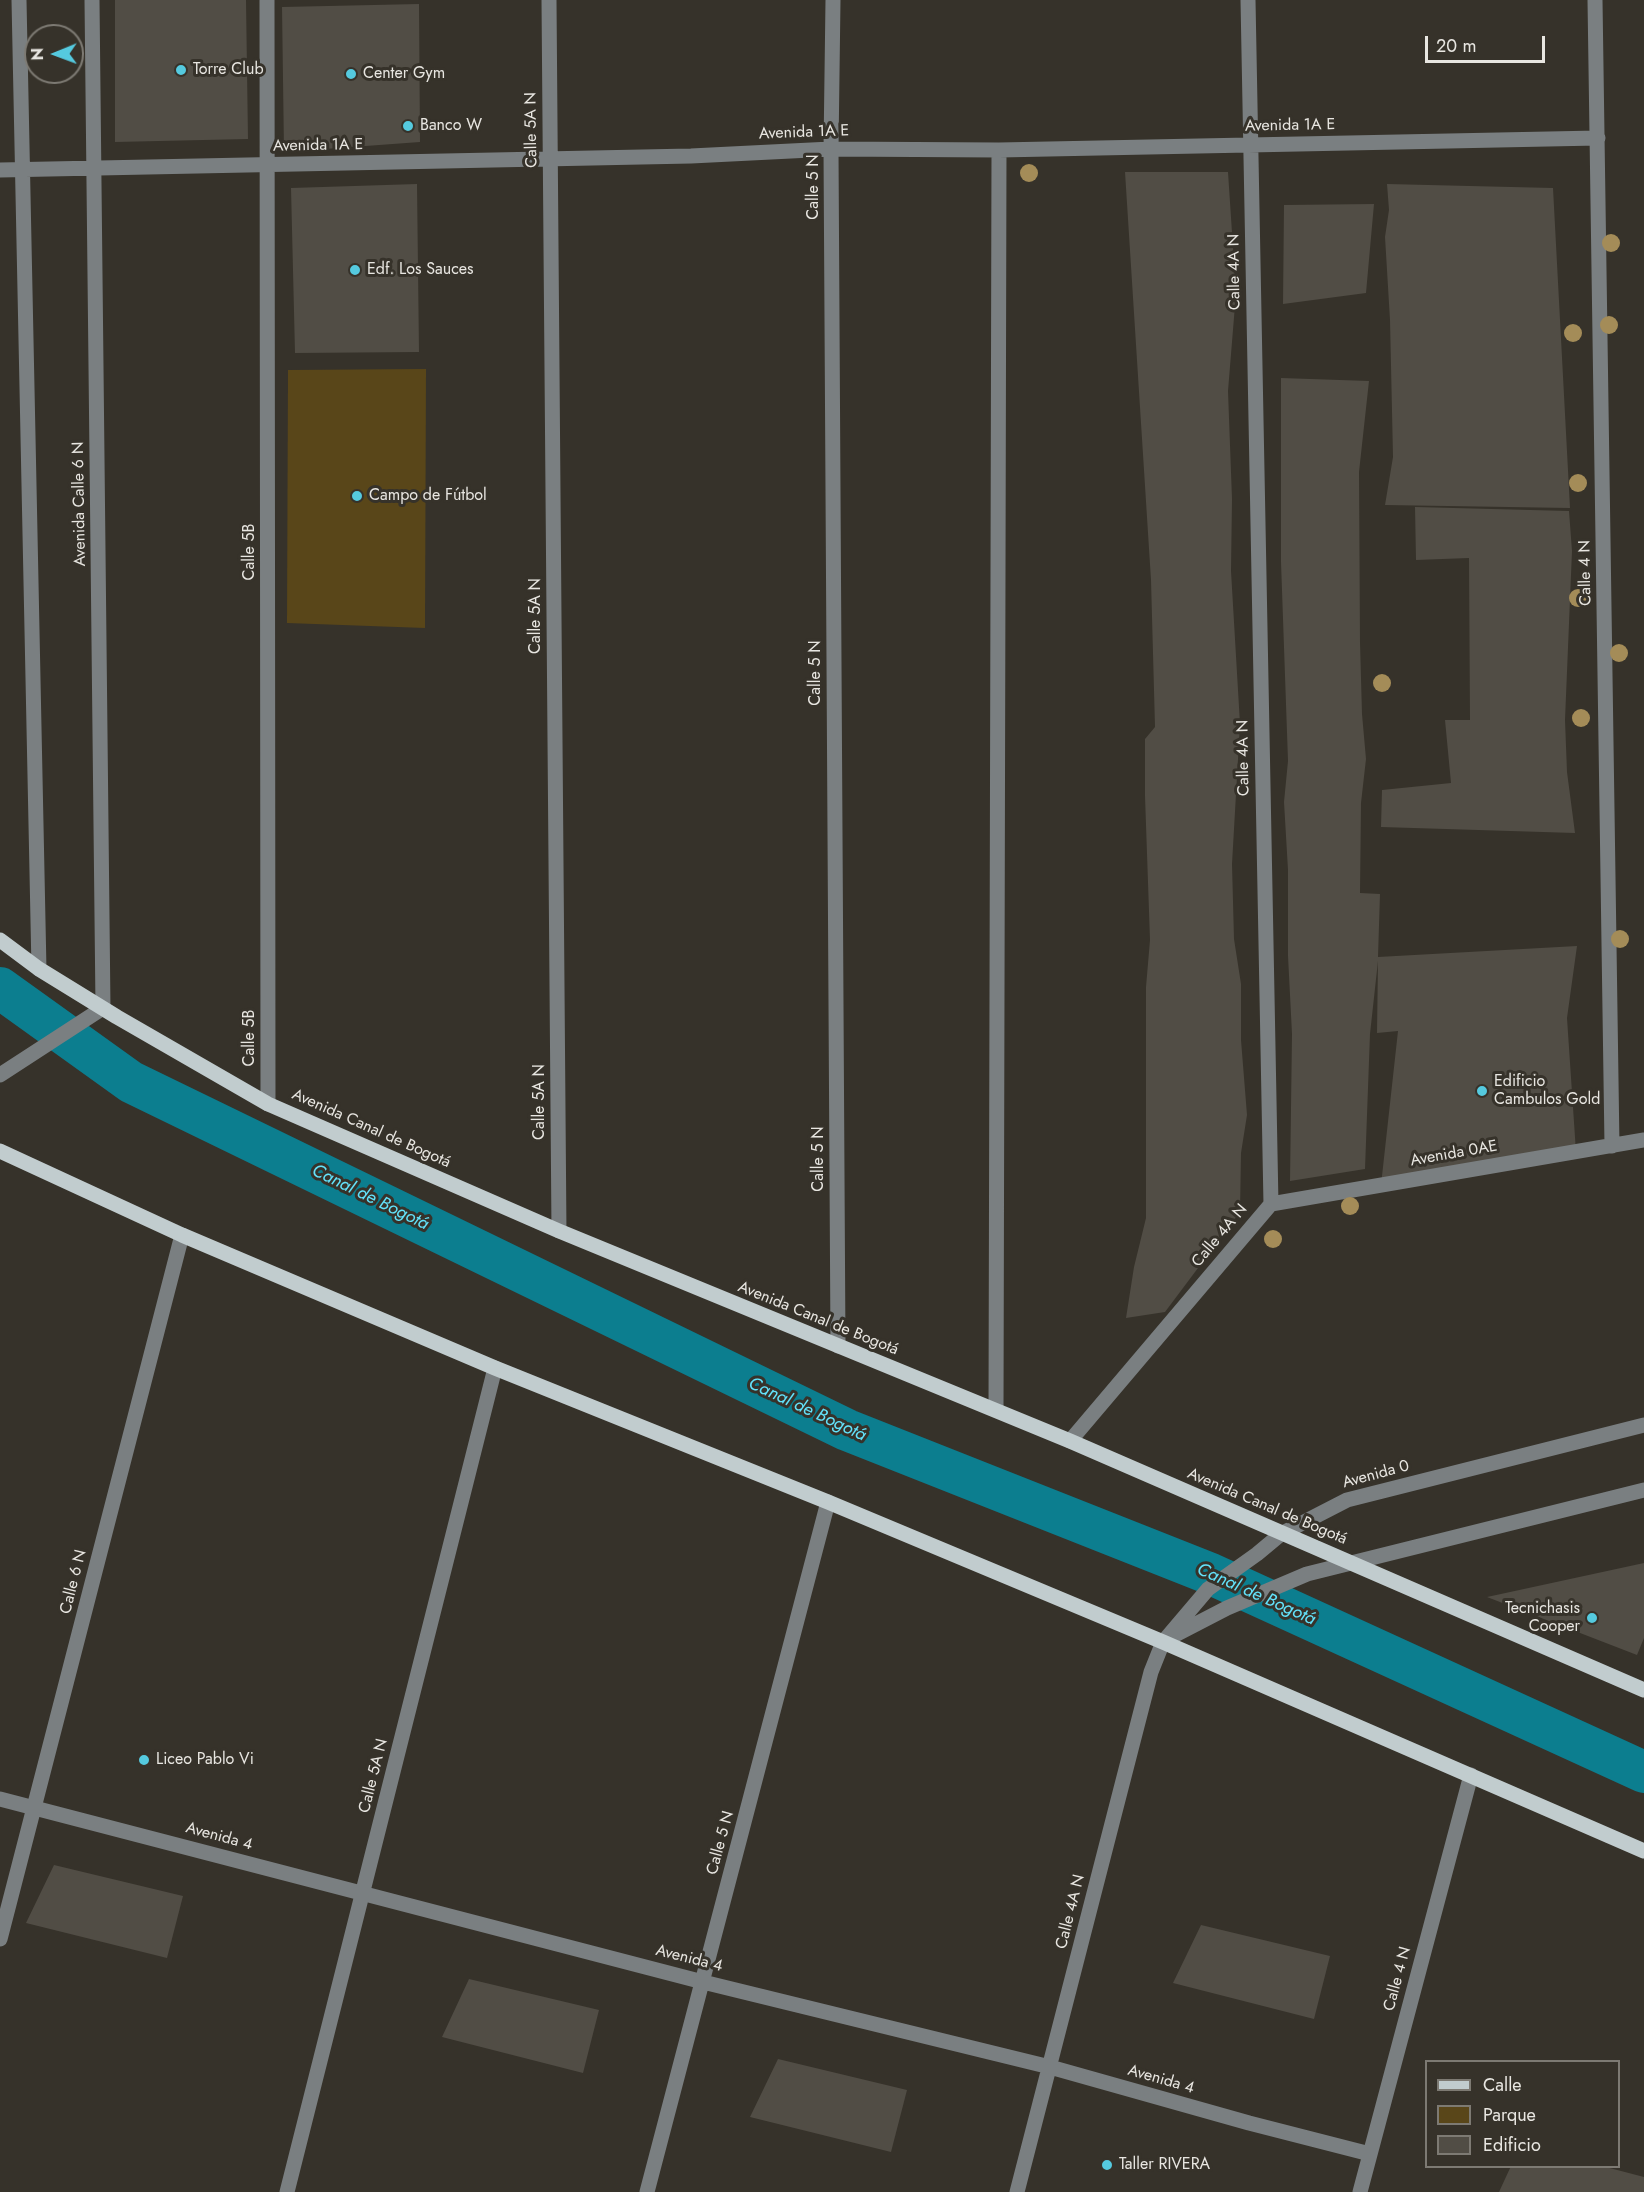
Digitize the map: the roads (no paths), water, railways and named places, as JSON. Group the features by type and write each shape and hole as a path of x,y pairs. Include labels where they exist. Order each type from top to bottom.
{"main road":[{"name":"Avenida Canal de Bogotá","path":"0,940 39,969 268,1104 559,1231 1070,1441 1644,1690"},
{"path":"0,1151 182,1235 495,1368 828,1502 1163,1642 1644,1851"}],"street":[{"path":"19,0 11,170 39,969"},
{"name":"Avenida Calle 6 N","path":"92,0 103,1008"},
{"name":"Calle 5B","path":"267,0 269,165 268,1104"},
{"name":"Calle 5A N","path":"549,0 559,1231"},
{"name":"Calle 5 N","path":"833,0 831,149 838,1347"},
{"name":"Calle 4A N","path":"1070,1441 1271,1204 1248,0"},
{"name":"Calle 4 N","path":"1595,0 1612,1146"},
{"name":"Avenida 1A E","path":"11,170 691,156 831,149 999,150 1598,138"},
{"path":"996,1410 999,150"},
{"path":"0,1075 103,1008"},
{"name":"Avenida 0AE","path":"1271,1204 1644,1140"},
{"name":"Calle 6 N","path":"0,1939 182,1235"},
{"name":"Calle 5A N","path":"287,2192 495,1368"},
{"name":"Avenida 0","path":"1163,1642 1208,1588 1257,1554 1281,1534 1347,1500 1644,1425"},
{"path":"1163,1642 1227,1608 1307,1574 1644,1490"},
{"name":"Calle 5 N","path":"647,2192 828,1502"},
{"name":"Calle 4A N","path":"1017,2192 1151,1672 1163,1642"},
{"name":"Calle 4 N","path":"1360,2192 1471,1776"},
{"name":"Avenida 4","path":"0,1799 703,1982 1050,2067 1370,2154"}],"waterway":[{"name":"Canal de Bogotá","path":"0,988 131,1082 847,1430 1211,1574 1644,1772"}],"place":[{"name":"Torre Club","path":"181,70"},
{"name":"Center Gym","path":"351,74"},
{"name":"Banco W","path":"408,126"},
{"name":"Edf. Los Sauces","path":"355,270"},
{"name":"Campo de Fútbol","path":"357,496"},
{"name":"Edificio Cambulos Gold","path":"1482,1091"},
{"name":"Tecnichasis Cooper","path":"1592,1618"},
{"name":"Liceo Pablo Vi","path":"144,1760"},
{"name":"Taller RIVERA","path":"1107,2165"}]}
